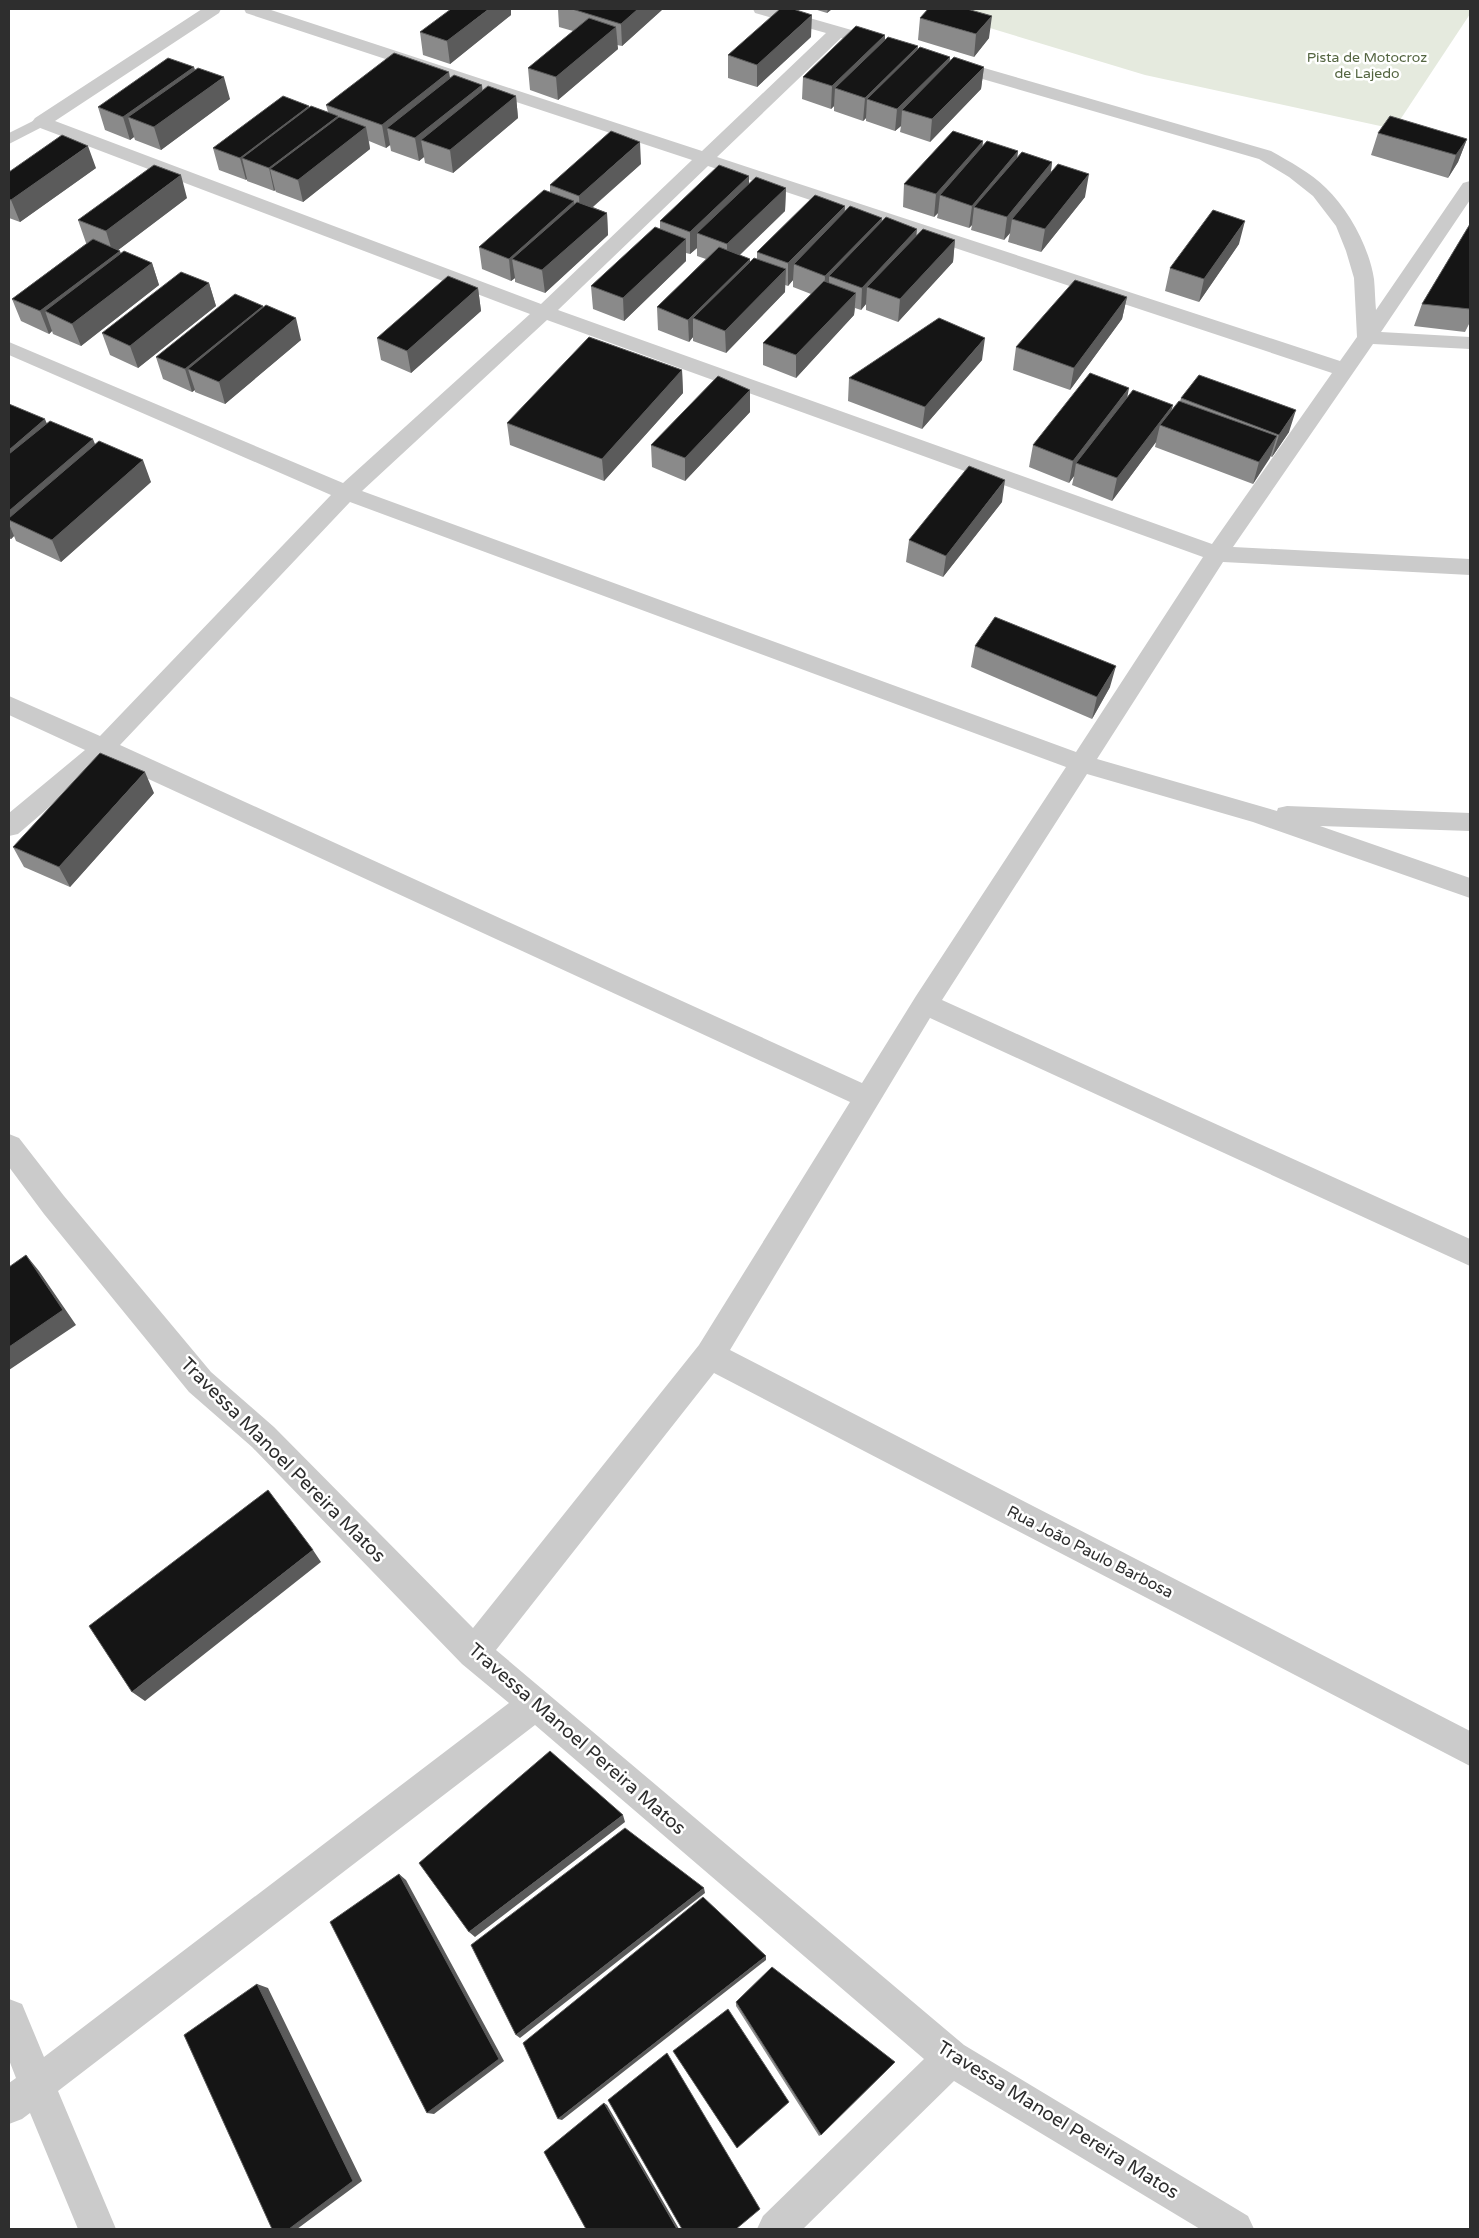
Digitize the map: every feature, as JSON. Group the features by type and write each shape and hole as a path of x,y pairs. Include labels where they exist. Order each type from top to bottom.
{"street":[{"path":"40,122 212,9"},
{"path":"252,9 704,160 1345,370"},
{"path":"761,9 904,51"},
{"path":"9,826 103,748 346,493 544,312 838,32"},
{"path":"933,59 1266,155 1296,173 1320,192 1334,208 1349,234 1364,278 1367,337"},
{"path":"40,122 544,312 1217,554 1470,567"},
{"path":"474,1652 710,1355 925,1004 1217,554 1470,187"},
{"path":"1367,337 1470,343"},
{"path":"9,348 346,493 1081,764 1258,814 1470,888"},
{"path":"9,705 868,1098"},
{"path":"1258,814 1470,822"},
{"path":"925,1004 1470,1253"},
{"name":"Travessa Manoel Pereira Matos","path":"9,1146 66,1220 200,1382 263,1437 474,1652 951,2058 1235,2229"},
{"name":"Rua João Paulo Barbosa","path":"710,1355 1470,1750"},
{"path":"9,2106 38,2086 534,1704"},
{"path":"9,2017 96,2229"},
{"path":"776,2229 951,2058"}],"lane":[{"path":"9,139 40,122"}],"green space":[{"name":"Pista de Motocroz de Lajedo","path":"927,9 1470,9 1470,14 1394,129 1145,75"}],"building":[{"path":"451,9 489,9 447,41 420,32"},
{"path":"572,9 638,9 621,24"},
{"path":"780,9 793,9 812,15 757,65 728,55"},
{"path":"928,9 967,9 992,16 976,34 920,18"},
{"path":"589,18 616,27 556,77 528,68"},
{"path":"856,26 885,35 832,86 803,77"},
{"path":"888,37 918,46 865,98 835,88"},
{"path":"920,47 950,57 897,109 867,99"},
{"path":"394,53 449,72 382,125 326,105"},
{"path":"954,57 984,67 932,119 902,110"},
{"path":"168,58 194,67 123,117 98,107"},
{"path":"198,68 224,77 154,127 128,117"},
{"path":"454,75 482,85 415,138 387,128"},
{"path":"488,86 516,96 450,150 421,140"},
{"path":"283,96 309,106 240,158 213,148"},
{"path":"311,106 338,116 269,168 242,158"},
{"path":"1390,116 1467,139 1456,155 1378,133"},
{"path":"339,117 366,127 298,180 270,169"},
{"path":"611,131 640,142 579,196 550,185"},
{"path":"953,131 983,141 936,194 904,184"},
{"path":"62,135 88,146 11,200 9,199 9,172"},
{"path":"987,141 1018,151 972,206 940,195"},
{"path":"1022,152 1052,162 1007,217 974,207"},
{"path":"1058,164 1089,174 1045,229 1012,219"},
{"path":"154,165 181,175 106,231 78,220"},
{"path":"719,165 749,176 690,232 660,221"},
{"path":"756,177 786,188 727,244 697,233"},
{"path":"544,190 574,201 509,259 479,247"},
{"path":"815,195 845,206 788,263 757,252"},
{"path":"577,202 607,213 542,270 512,259"},
{"path":"850,206 882,218 825,276 794,264"},
{"path":"1213,210 1245,221 1204,279 1170,268"},
{"path":"886,217 917,229 862,288 829,276"},
{"path":"1470,224 1470,309 1422,304"},
{"path":"655,227 686,239 623,298 591,286"},
{"path":"923,229 955,240 900,299 867,287"},
{"path":"93,239 120,251 40,311 12,299"},
{"path":"719,247 750,259 688,320 657,307"},
{"path":"124,251 152,263 72,324 45,311"},
{"path":"754,258 786,269 725,331 693,318"},
{"path":"181,272 209,283 130,346 102,333"},
{"path":"448,276 478,288 407,351 377,338"},
{"path":"1075,280 1127,297 1074,368 1016,347"},
{"path":"824,281 856,293 796,355 763,343"},
{"path":"235,294 263,306 185,369 156,357"},
{"path":"266,305 296,318 219,382 188,369"},
{"path":"939,318 985,338 925,407 849,378"},
{"path":"589,337 682,370 602,459 507,423"},
{"path":"1090,373 1129,388 1073,461 1033,445"},
{"path":"1199,375 1296,410 1279,435 1181,398"},
{"path":"718,376 750,390 685,458 651,445"},
{"path":"1133,390 1173,405 1117,478 1076,463"},
{"path":"1179,401 1277,436 1259,462 1160,425"},
{"path":"9,404 45,419 9,450"},
{"path":"50,421 93,439 9,511 9,454"},
{"path":"99,441 143,460 52,540 9,520 9,518"},
{"path":"969,466 1005,480 946,556 909,540"},
{"path":"995,617 1116,666 1097,697 975,646"},
{"path":"100,753 145,772 59,867 13,847"},
{"path":"26,1255 63,1310 9,1347 9,1267"},
{"path":"268,1490 313,1550 132,1692 89,1626"},
{"path":"550,1751 623,1815 469,1932 419,1863"},
{"path":"625,1828 704,1888 516,2035 471,1945"},
{"path":"399,1874 499,2059 427,2113 330,1922"},
{"path":"703,1897 766,1956 558,2119 523,2043"},
{"path":"772,1967 895,2062 821,2135 736,2002"},
{"path":"257,1984 353,2181 289,2229 272,2229 184,2035"},
{"path":"728,2009 789,2102 737,2148 673,2051"},
{"path":"667,2053 760,2209 736,2229 682,2229 608,2100"},
{"path":"604,2103 677,2229 586,2229 544,2152"}]}
